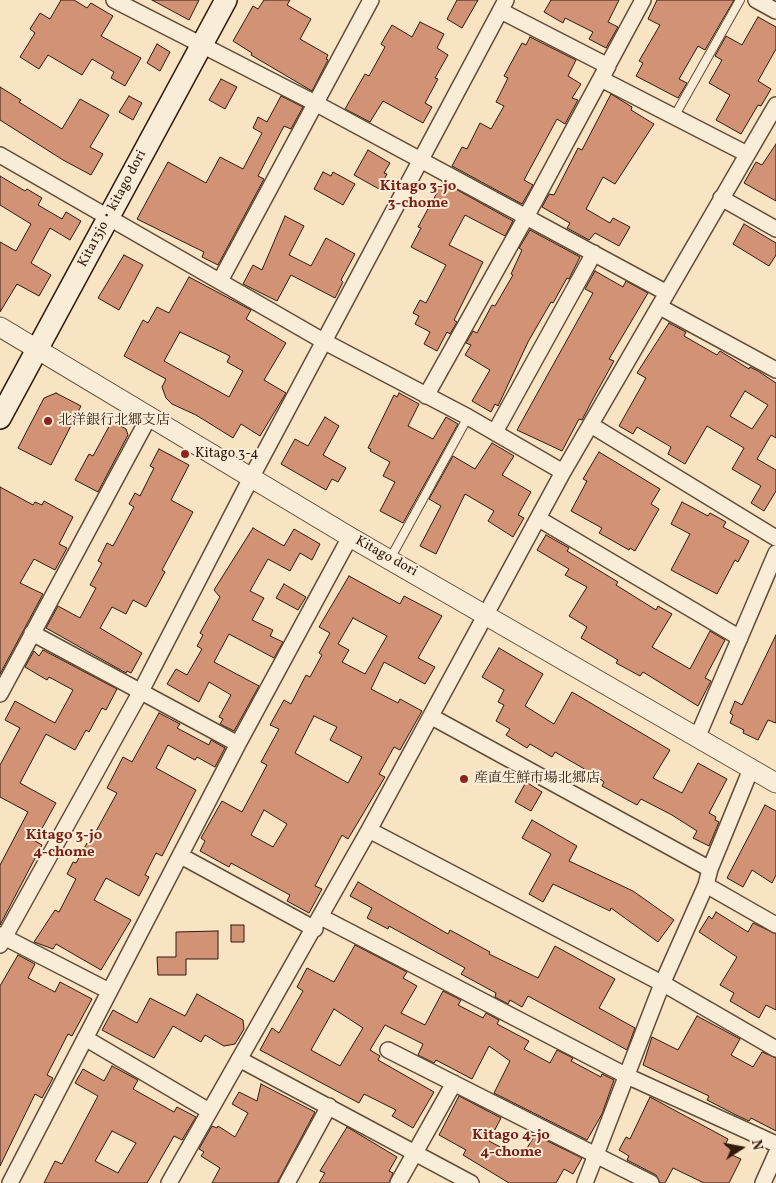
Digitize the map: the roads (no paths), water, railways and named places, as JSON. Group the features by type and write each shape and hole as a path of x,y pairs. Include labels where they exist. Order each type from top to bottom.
{"main road":[{"name":"Kita13jo・kitago dori","path":"0,418 226,0"}],"street":[{"path":"114,0 423,160 668,293"},
{"path":"220,281 371,0"},
{"path":"643,0 601,79 746,154"},
{"path":"756,0 776,11"},
{"path":"109,992 1,939 141,691 251,478 423,160 504,5 608,66"},
{"path":"426,396 608,66"},
{"path":"169,1183 209,1110 318,923 563,472 776,105"},
{"path":"0,154 325,342 468,417 563,472"},
{"path":"721,198 776,229"},
{"path":"495,432 594,253"},
{"path":"660,306 776,370"},
{"name":"Kitago dori","path":"0,326 350,537 776,783"},
{"path":"0,694 149,416"},
{"path":"591,425 776,538"},
{"path":"539,519 740,638"},
{"path":"10,1183 238,744 350,537"},
{"path":"697,738 776,553"},
{"path":"32,633 238,744"},
{"path":"432,716 710,869"},
{"path":"585,1183 662,984 706,885 710,869 751,769"},
{"path":"369,830 662,984 776,1049"},
{"path":"181,856 627,1076 776,1144"},
{"path":"706,885 776,925"},
{"path":"85,1038 209,1110"},
{"path":"388,1050 651,1183"},
{"path":"239,1059 471,1183"},
{"path":"398,1183 454,1083"},
{"path":"287,1183 329,1106"},
{"path":"763,1183 776,1154"}],"lane":[{"path":"674,117 740,0"},
{"path":"390,559 468,417"}],"place":[{"name":"北洋銀行北郷支店","path":"48,421"},
{"name":"Kitago 3-4","path":"185,454"},
{"name":"産直生鮮市場北郷店","path":"464,779"}],"district":[{"name":"Kitago 3-jo 3-chome","path":"418,196"},
{"name":"Kitago 3-jo 4-chome","path":"64,844"},
{"name":"Kitago 4-jo 4-chome","path":"511,1144"}]}
